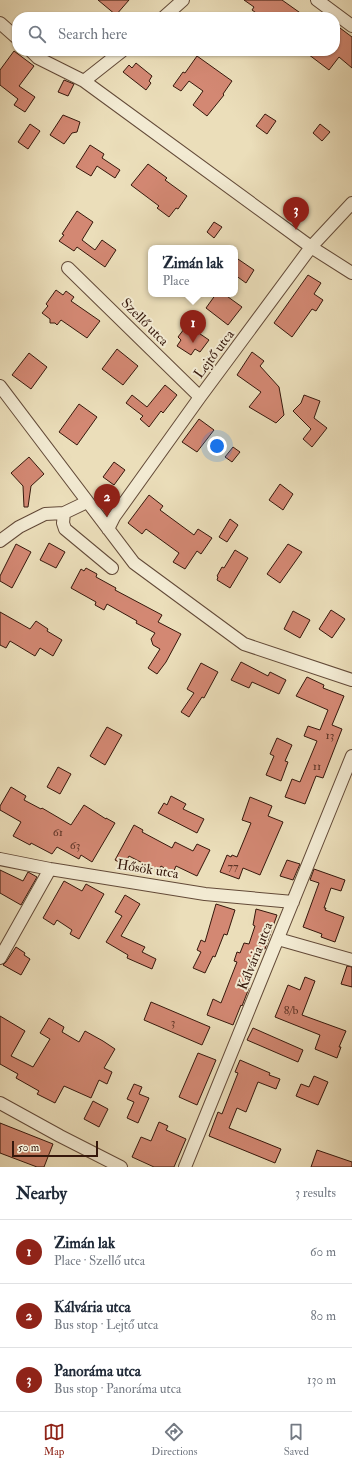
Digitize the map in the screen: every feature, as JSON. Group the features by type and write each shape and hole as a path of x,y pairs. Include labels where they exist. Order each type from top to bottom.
{"street":[{"path":"170,12 184,0"},
{"path":"317,0 333,12"},
{"path":"340,17 352,26"},
{"path":"0,23 12,34"},
{"path":"36,56 84,81 311,247 352,273"},
{"path":"84,81 116,56"},
{"name":"Lejtő utca","path":"108,529 114,518 200,397 311,247 352,203"},
{"name":"Szellő utca","path":"68,268 200,397"},
{"path":"0,386 134,563 244,644 352,680"},
{"path":"0,541 19,527 45,514 64,512 87,502"},
{"path":"64,512 63,523 65,528 112,568"},
{"name":"Kálvária utca","path":"185,1167 352,756"},
{"name":"Hősök utca","path":"0,859 50,869 205,894 293,902"},
{"path":"0,958 50,869"},
{"path":"278,939 352,960"},
{"path":"0,1103 60,1136 122,1167"}],"building":[{"path":"98,0 129,0 119,12 112,12"},
{"path":"244,0 282,0 299,12 255,12 252,10 254,7"},
{"path":"340,28 352,37 352,68 339,57 329,70 311,56 340,56"},
{"path":"12,54 12,56 21,56 34,66 19,86 35,97 25,112 14,105 18,99 0,85 0,70"},
{"path":"197,56 232,81 223,94 224,95 207,116 193,105 203,91 189,81 181,91 173,86 183,72 185,73"},
{"path":"136,63 152,76 149,81 151,83 146,90 123,72 129,65 132,68"},
{"path":"64,80 74,84 68,96 58,92"},
{"path":"265,114 276,121 267,134 256,126"},
{"path":"63,115 80,122 77,132 72,133 64,144 50,135"},
{"path":"30,124 40,131 28,149 18,142"},
{"path":"320,124 330,132 322,141 313,133"},
{"path":"90,145 104,154 102,158 120,170 115,178 97,166 91,176 76,167"},
{"path":"148,164 167,178 165,180 187,196 178,209 176,208 169,217 157,208 159,206 131,185"},
{"path":"77,211 93,222 82,240 95,250 102,240 116,250 105,267 77,247 74,251 59,241 64,235 62,234"},
{"path":"214,222 222,227 214,238 207,232"},
{"path":"238,259 254,270 246,283 238,277"},
{"path":"308,275 321,283 314,294 323,300 316,311 312,309 292,337 274,323"},
{"path":"56,290 63,295 66,291 74,297 71,301 100,321 87,338 61,320 57,325 55,323 50,323 50,319 42,313 48,306 46,304"},
{"path":"214,297 228,297 242,307 228,325 206,308"},
{"path":"187,325 209,340 200,352 195,349 191,355 177,346 181,340 178,337"},
{"path":"117,349 138,366 123,385 102,369"},
{"path":"252,352 264,361 260,366 279,387 284,415 276,423 249,407 261,392 237,375"},
{"path":"29,353 47,367 31,389 12,375"},
{"path":"165,385 177,395 163,413 161,411 149,427 140,419 143,416 126,403 132,395 147,407"},
{"path":"304,395 320,401 314,418 327,428 312,447 303,439 311,429 293,411 301,403"},
{"path":"79,404 97,417 77,445 59,432"},
{"path":"199,419 214,430 197,452 182,442"},
{"path":"233,447 240,452 232,462 225,457"},
{"path":"29,457 44,474 31,486 28,507 24,507 23,486 11,473"},
{"path":"114,462 125,470 114,485 103,477"},
{"path":"280,484 293,494 283,510 269,500"},
{"path":"149,495 163,506 160,510 194,535 198,529 212,538 201,554 197,551 185,569 173,562 179,553 146,529 142,534 128,523"},
{"path":"230,519 238,525 227,542 219,537"},
{"path":"49,543 65,552 56,568 40,560"},
{"path":"16,544 31,552 12,588 0,581 0,576"},
{"path":"288,544 302,552 280,583 267,574"},
{"path":"235,550 248,558 230,588 217,580 217,576 222,567 224,568"},
{"path":"86,568 97,574 96,577 116,588 115,590 162,615 158,622 181,634 166,662 157,674 148,668 160,649 153,645 151,639 155,633 136,623 137,621 107,604 104,610 95,605 96,602 71,588 81,569 84,571"},
{"path":"331,610 345,619 332,638 319,629"},
{"path":"293,611 310,620 300,638 284,629"},
{"path":"0,612 30,629 36,621 48,629 47,631 62,640 53,656 40,648 35,656 10,641 6,648 0,645"},
{"path":"241,662 268,676 270,672 286,680 279,694 252,682 249,688 231,680"},
{"path":"201,663 218,672 204,698 202,697 189,717 181,712 194,693 187,689"},
{"path":"307,677 324,685 323,688 344,696 332,725 342,729 323,778 316,776 305,804 285,797 292,779 300,782 317,741 304,736 308,726 320,730 328,710 296,696"},
{"path":"107,727 122,735 105,765 90,756"},
{"path":"277,738 292,745 285,761 288,762 281,781 266,775 274,756 270,754"},
{"path":"58,767 71,774 60,794 47,787"},
{"path":"11,787 26,796 24,800 41,809 42,808 71,825 84,805 115,823 92,862 81,855 79,859 57,847 52,854 13,836 21,822 0,810 0,806"},
{"path":"171,796 186,804 183,809 204,819 197,833 158,813 164,803 167,805"},
{"path":"250,797 272,806 268,816 283,822 260,875 243,868 239,879 220,872 227,855 237,857 251,823 242,820"},
{"path":"134,825 143,830 142,832 172,848 175,842 193,851 197,844 210,850 197,876 176,866 173,873 161,866 158,871 129,856 124,865 115,860"},
{"path":"287,860 300,864 293,880 280,876"},
{"path":"314,869 345,880 341,891 331,888 324,908 326,908 325,910 344,917 335,942 321,937 322,934 303,927 319,883 310,880"},
{"path":"0,870 23,881 28,872 37,877 21,905 0,893"},
{"path":"64,881 82,891 86,884 104,894 79,939 70,934 72,930 57,920 54,925 43,918"},
{"path":"125,895 140,904 121,936 145,947 142,952 156,959 152,969 127,958 128,955 106,942 122,916 115,912"},
{"path":"216,904 235,910 227,935 224,934 215,957 213,956 205,973 193,968 201,952 197,950 201,940 205,942"},
{"path":"256,909 277,915 265,949 262,948 247,987 249,988 233,1025 207,1015 213,999 221,1003 237,962 234,961 237,952 240,953 244,943 249,944 255,926 253,925"},
{"path":"16,947 25,953 24,955 30,959 21,975 3,965"},
{"path":"347,966 352,967 352,987 341,984"},
{"path":"305,977 315,981 302,1015 346,1031 339,1047 341,1047 337,1058 315,1049 320,1035 275,1017 288,985 300,990"},
{"path":"151,1002 210,1027 202,1045 144,1020"},
{"path":"0,1016 25,1031 11,1056 33,1067 50,1039 40,1033 49,1018 64,1027 62,1032 79,1042 85,1031 103,1041 115,1049 104,1068 112,1072 107,1084 99,1080 91,1098 64,1086 55,1103 37,1094 39,1091 16,1078 18,1074 0,1064"},
{"path":"253,1028 303,1050 298,1062 247,1040"},
{"path":"198,1053 216,1060 197,1105 179,1097"},
{"path":"240,1060 280,1079 276,1089 258,1082 246,1112 237,1108 229,1128 281,1149 275,1163 209,1136 218,1112 222,1114 238,1073 235,1072"},
{"path":"314,1076 328,1082 318,1105 296,1096 301,1084 309,1087"},
{"path":"134,1084 142,1087 139,1094 149,1098 138,1123 127,1118 134,1102 127,1099"},
{"path":"93,1101 108,1109 99,1127 84,1119"},
{"path":"159,1122 168,1126 166,1130 186,1139 174,1167 154,1167 132,1157 141,1137 151,1141"},
{"path":"0,1123 53,1144 44,1167 37,1167 0,1153"},
{"path":"317,1150 352,1162 352,1167 311,1167"}],"place":[{"name":"Panoráma utca","path":"296,230"},
{"name":"Zimán lak","path":"193,343"},
{"name":"Kálvária utca","path":"107,517"}]}
